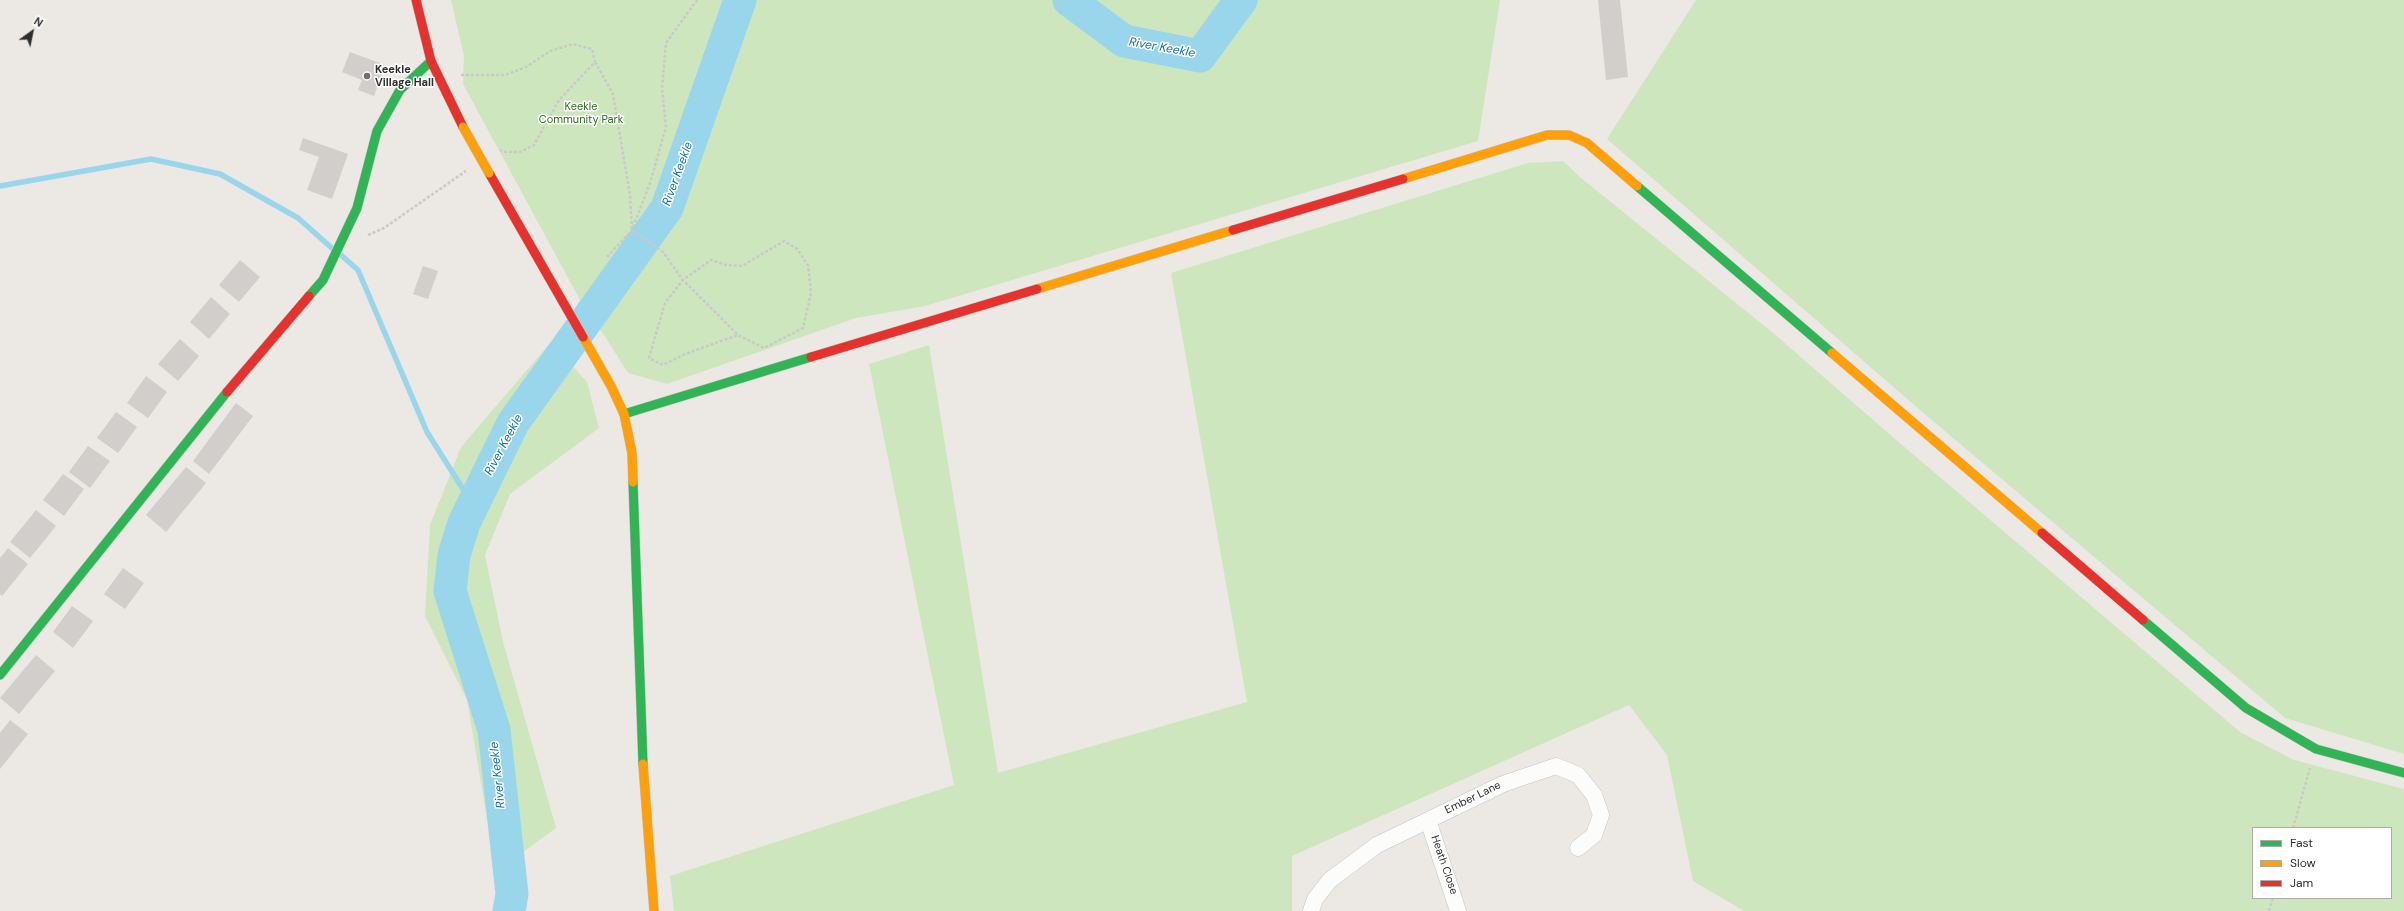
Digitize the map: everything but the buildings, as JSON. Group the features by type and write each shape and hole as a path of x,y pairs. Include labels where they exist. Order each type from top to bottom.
{"street":[{"path":"416,0 431,61 463,127 594,357 624,414 632,453 643,761 654,911"},
{"path":"0,675 232,386 323,280 344,238 356,208 377,131 400,90 431,61"},
{"path":"624,414 1540,137 1569,135 1587,143 2246,708 2316,749 2404,773"},
{"name":"Ember Lane","path":"1311,911 1315,899 1330,880 1377,845 1503,784 1556,766 1578,775 1594,795 1601,815 1594,835 1578,848"},
{"name":"Heath Close","path":"1428,820 1458,911"}],"path":[{"path":"607,257 632,230 650,183 666,127 662,88 666,43 697,0"},
{"path":"441,82 453,75 505,75 526,67 550,51 573,44 592,49 596,62 613,94 630,195 632,230"},
{"path":"498,149 506,152 520,152 534,145 559,100 596,62"},
{"path":"344,238 361,238 384,228 472,167"},
{"path":"632,230 663,252 683,280 738,335 764,348 803,328 811,293 808,265 797,249 784,241 742,266 726,265 711,260 683,280 665,303 649,358 663,365 685,354 738,335"},
{"path":"2293,827 2316,749"},
{"path":"2269,911 2273,899"}],"green space":[{"name":"Keekle Community Park","path":"451,0 1500,0 1478,141 925,306 856,318 667,384 628,373 604,335 578,304 580,300 463,84 464,56"},
{"path":"1696,0 2404,0 2404,754 2285,718 1927,416 1607,139"},
{"path":"1563,161 1581,178 1772,332 1895,439 2240,732 2294,760 2404,789 2404,911 1744,911 1693,881 1667,755 1629,705 1292,856 1292,911 674,911 670,876 954,785 869,364 929,345 998,773 1247,702 1171,273 1528,163"},
{"path":"551,342 587,382 599,428 510,494 485,555 503,642 556,828 496,872 467,700 425,616 430,525 461,447"}],"waterway":[{"name":"River Keekle","path":"509,911 512,894 494,730 450,591 454,555 464,523 513,423 667,208 740,0"},
{"name":"River Keekle","path":"1069,0 1124,41 1200,56 1241,0"},
{"path":"0,186 151,159 220,174 298,218 334,250"},
{"path":"341,255 358,270 427,432 473,505"}],"traffic: fast":[{"path":"309,296 323,280 357,208 377,131 400,90 431,61"},
{"path":"1637,186 1832,353"},
{"path":"624,414 811,357"},
{"path":"0,675 227,392"},
{"path":"633,482 643,764"},
{"path":"2143,620 2246,708 2316,749 2404,773"}],"traffic: slow":[{"path":"463,127 489,173"},
{"path":"1403,179 1547,135 1569,135 1587,143 1637,186"},
{"path":"1037,289 1233,230"},
{"path":"583,337 611,386 624,414 632,453 633,482"},
{"path":"1832,353 2042,533"},
{"path":"643,764 654,911"}],"traffic: jam":[{"path":"416,0 431,61 463,127"},
{"path":"489,173 583,337"},
{"path":"1233,230 1403,179"},
{"path":"811,357 1037,289"},
{"path":"227,392 309,296"},
{"path":"2042,533 2143,620"}],"place":[{"name":"Keekle Village Hall","path":"367,76"}]}
